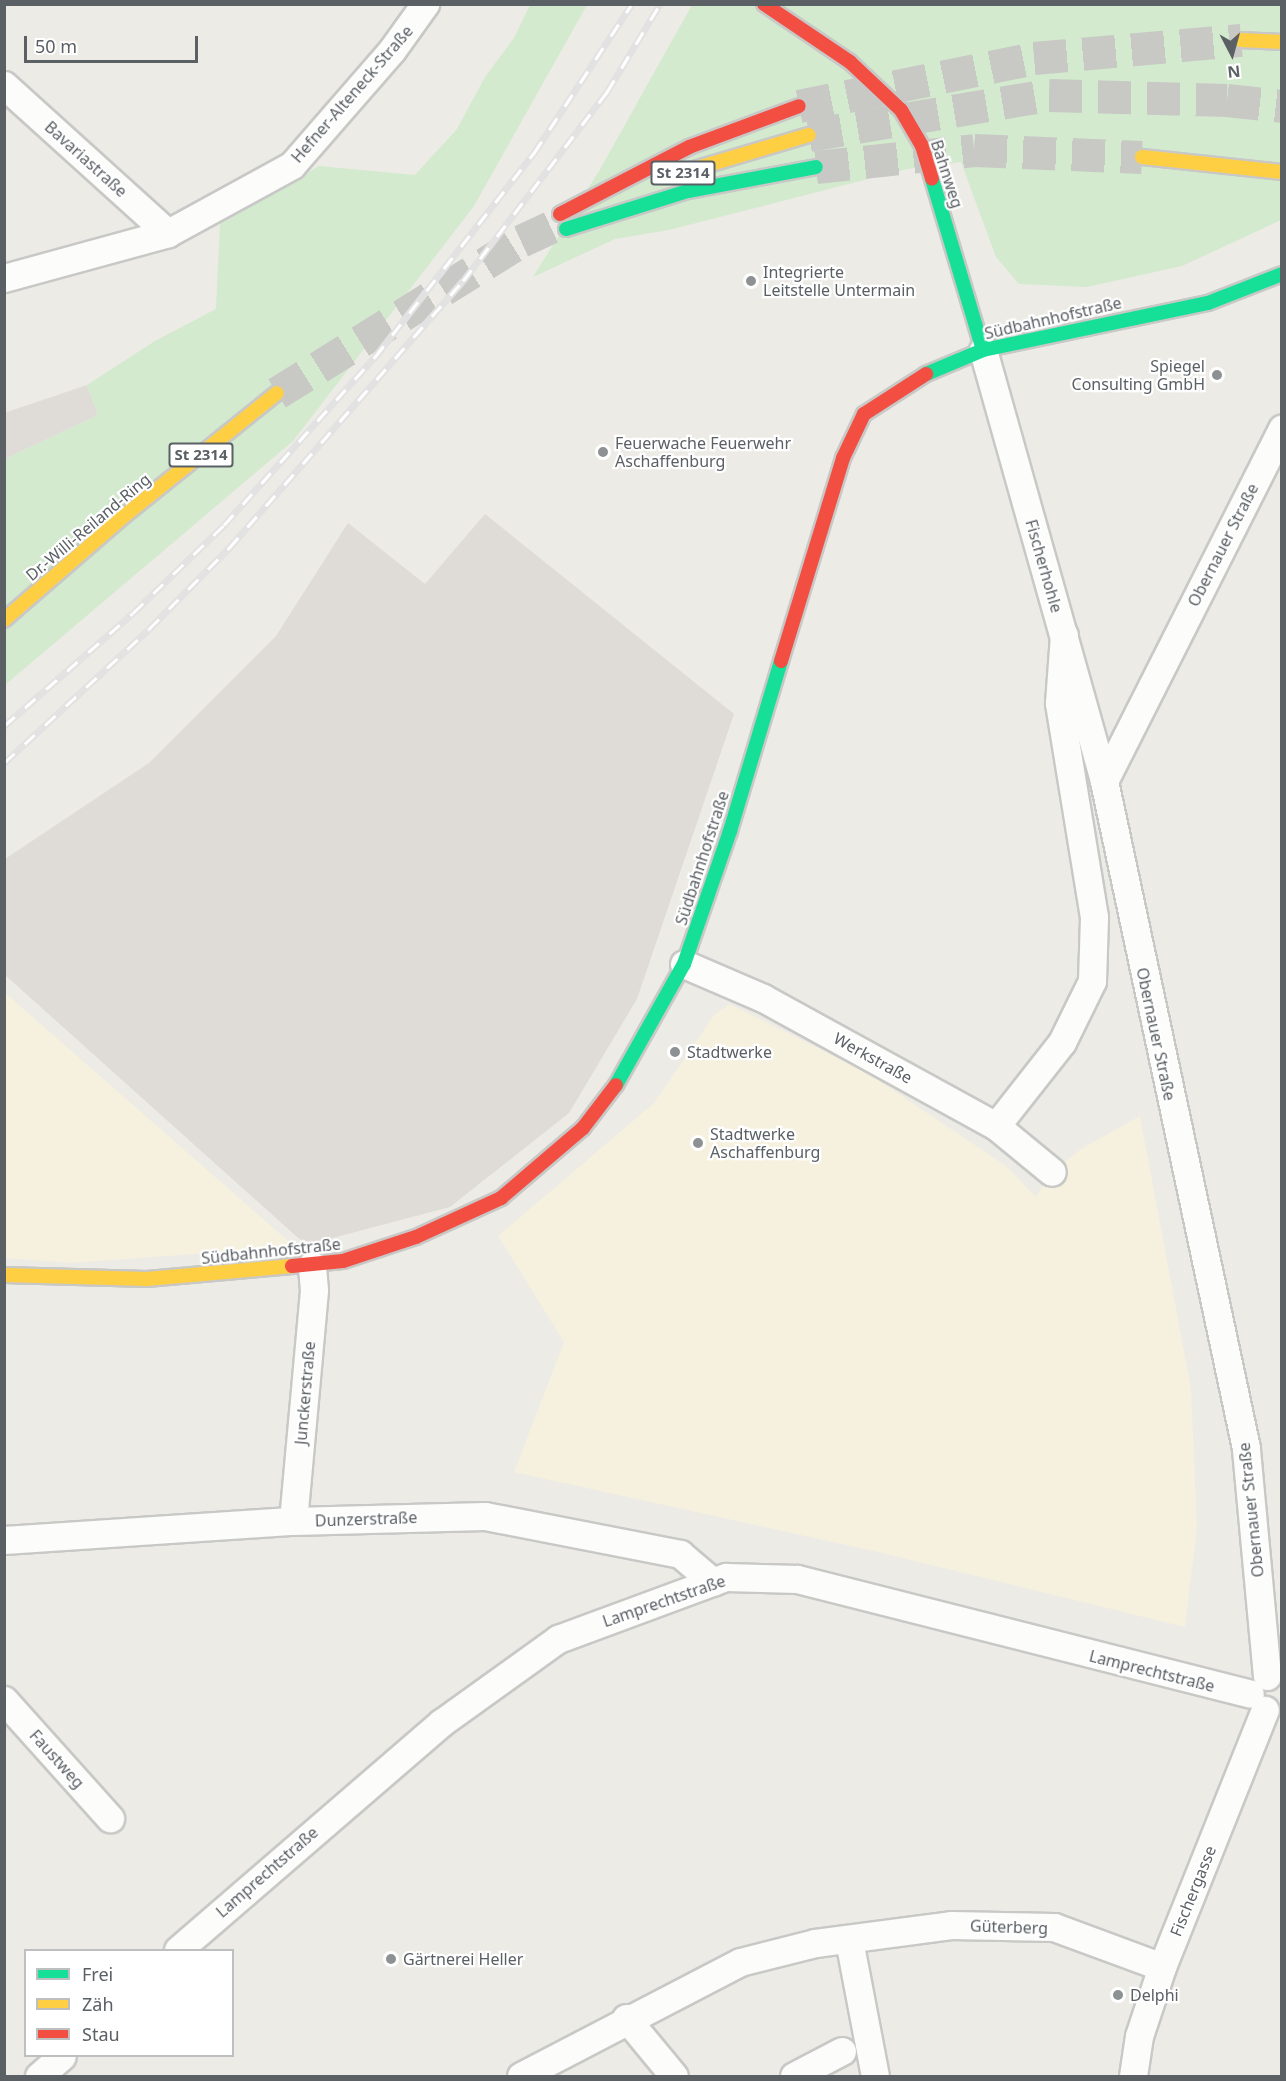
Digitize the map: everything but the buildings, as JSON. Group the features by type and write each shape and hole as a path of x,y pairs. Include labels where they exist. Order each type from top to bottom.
{"main road":[{"name":"Bahnweg","path":"764,4 850,62 901,110 922,146 983,350"},
{"path":"1241,40 1281,42"},
{"path":"563,222 689,147 799,106"},
{"name":"St 2314","path":"671,177 808,135"},
{"path":"1142,158 1221,164 1281,172"},
{"name":"St 2314","path":"563,222 688,191 816,167"},
{"name":"St 2314","path":"563,222 640,189"},
{"name":"Südbahnhofstraße","path":"4,1275 147,1279 343,1261 416,1237 501,1198 584,1128 616,1085 684,964 730,831 843,458 864,414 923,375 983,350 1208,303 1281,274"},
{"name":"Dr.-Willi-Reiland-Ring","path":"4,620 124,516 277,393"}],"street":[{"name":"Hefner-Alteneck-Straße","path":"4,278 168,233 292,165 392,50 425,4"},
{"name":"Bavariastraße","path":"4,85 168,233"},
{"name":"Fischerhohle","path":"983,350 1104,781"},
{"name":"Obernauer Straße","path":"1269,1693 1246,1448 1104,781 1281,428"},
{"path":"996,1126 1062,1042 1092,981 1094,917 1059,703 1064,635"},
{"name":"Werkstraße","path":"684,964 763,998 996,1126 1052,1172"},
{"name":"Junckerstraße","path":"292,1521 314,1290 312,1264"},
{"name":"Dunzerstraße","path":"4,1540 292,1521 485,1516 680,1554 713,1582"},
{"name":"Lamprechtstraße","path":"179,1949 441,1723 558,1639 726,1577 797,1579 1269,1693"},
{"name":"Fischergasse","path":"1133,2076 1139,2036 1162,1967 1269,1693"},
{"name":"Faustweg","path":"4,1700 110,1818"},
{"name":"Güterberg","path":"520,2076 626,2018 740,1962 815,1944 951,1925 1054,1927 1162,1967"},
{"path":"849,1940 875,2076"},
{"path":"626,2018 674,2076"},
{"path":"794,2076 842,2051"},
{"path":"39,2076 60,2057"}],"shaded area":[{"path":"87,385 98,415 5,459 4,413"},
{"path":"485,514 734,714 637,999 569,1113 450,1207 306,1245 5,975 5,859 149,763 276,636 348,523 425,584"},
{"path":"4,992 295,1247 70,1263 5,1258"},
{"path":"730,1004 866,1072 1006,1166 1036,1197 1052,1172 1081,1149 1140,1116 1191,1389 1197,1527 1185,1627 878,1552 514,1472 564,1342 498,1236 654,1103 714,1015"}],"green space":[{"path":"530,5 587,5 474,206 293,441 5,685 5,459 98,415 87,385 155,341 216,309 220,224 319,166 415,175 457,129 485,77 514,38"},
{"path":"692,5 1281,5 1281,220 1182,266 1087,287 1019,284 996,257 961,162 907,169 669,230 615,239 533,277 599,171"}],"tunnel":[{"path":"799,106 1034,58 1241,40"},
{"path":"809,135 1049,95 1227,100 1282,106"},
{"path":"816,167 974,150 1142,157"},
{"path":"277,393 521,241 562,222"}],"railway":[{"path":"4,726 133,613 224,525 375,357 534,153 632,4"},
{"path":"4,763 149,629 229,548 463,281 607,92 660,4"}],"traffic: fast":[{"path":"566,229 688,191 816,167"},
{"path":"932,179 983,350"},
{"path":"926,374 983,350 1208,303 1282,274"},
{"path":"616,1085 684,964 730,831 781,661"}],"traffic: slow":[{"path":"1241,40 1282,42"},
{"path":"684,172 809,135"},
{"path":"1142,157 1282,172"},
{"path":"4,620 124,516 277,393"},
{"path":"4,1275 147,1279 292,1266"}],"traffic: jam":[{"path":"764,4 850,62 901,110 922,146 932,179"},
{"path":"560,214 689,147 799,106"},
{"path":"781,661 843,458 864,414 926,374"},
{"path":"292,1266 343,1261 416,1237 501,1198 583,1128 616,1085"}],"place":[{"name":"Integrierte Leitstelle Untermain","path":"751,281"},
{"name":"Spiegel Consulting GmbH","path":"1217,375"},
{"name":"Feuerwache Feuerwehr Aschaffenburg","path":"603,452"},
{"name":"Stadtwerke","path":"675,1052"},
{"name":"Stadtwerke Aschaffenburg","path":"698,1143"},
{"name":"Gärtnerei Heller","path":"391,1959"},
{"name":"Delphi","path":"1118,1995"}]}
